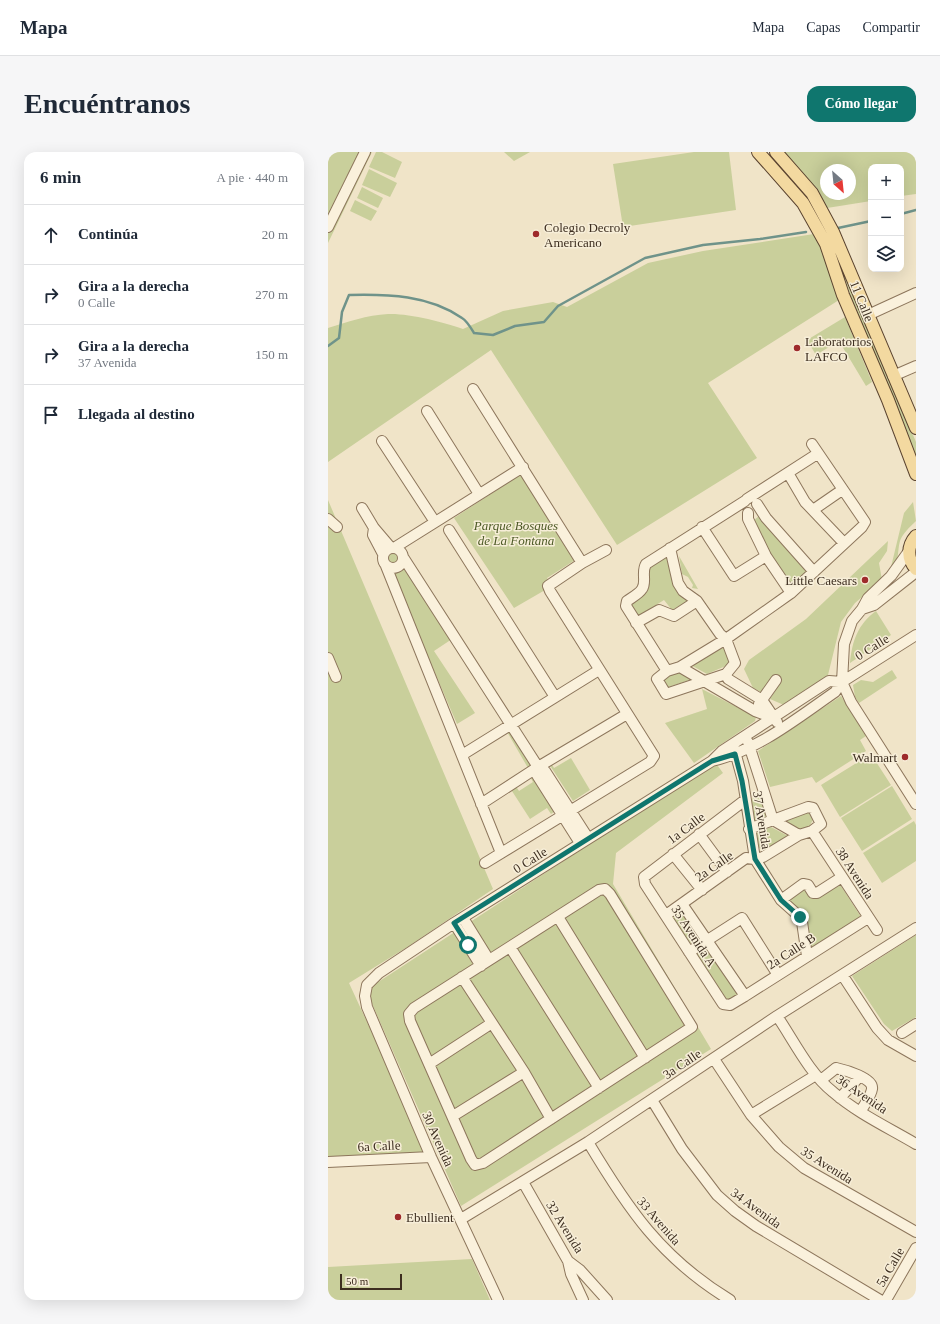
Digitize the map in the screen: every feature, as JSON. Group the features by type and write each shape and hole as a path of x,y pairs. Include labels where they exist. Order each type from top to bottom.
{"main road":[{"name":"11 Calle","path":"758,152 803,203 826,244 843,295 888,400 916,474"},
{"name":"11 Calle","path":"776,152 812,193 833,232 916,428"},
{"path":"916,536 910,545 909,551 911,562 916,569"}],"street":[{"path":"328,227 365,152"},
{"path":"868,315 916,293"},
{"path":"893,376 916,366"},
{"path":"473,389 582,563"},
{"path":"427,411 479,494"},
{"path":"382,441 434,522"},
{"path":"670,548 678,583 683,591 697,601 720,634 726,639 735,663 726,674 666,694 657,679 667,671 680,666 726,639 791,593 844,542 862,527 865,522 812,444"},
{"path":"791,593 766,556 748,518 749,505 762,490 814,456 819,456"},
{"path":"502,853 383,561 389,550 523,467"},
{"path":"788,473 805,502 844,542"},
{"path":"813,510 842,490"},
{"path":"667,671 626,606 627,602 642,591 644,586 644,568 646,564 731,509 749,505 766,518 814,572"},
{"path":"362,508 389,550"},
{"path":"328,519 337,527"},
{"path":"702,527 734,576 766,556"},
{"path":"449,530 555,697"},
{"path":"389,550 400,551 538,767 537,775 584,841"},
{"path":"485,863 650,762 654,756 548,586 582,563 606,550"},
{"name":"0 Calle","path":"842,682 844,644 852,621 862,609 868,598 891,576 909,551"},
{"path":"386,566 393,568 399,566 403,557"},
{"name":"0 Calle","path":"862,609 874,605 916,572"},
{"path":"636,622 660,610 674,616 697,601"},
{"name":"0 Calle","path":"367,985 379,973 459,920 712,761 722,751 751,747 781,729 836,692 842,682 916,635"},
{"path":"328,658 336,677"},
{"path":"680,666 755,711 774,718"},
{"path":"462,754 599,670"},
{"path":"726,674 728,679 762,700 781,729"},
{"path":"755,711 776,680"},
{"name":"0 Calle","path":"734,749 746,736 829,681 842,682"},
{"path":"842,682 851,702 916,804"},
{"path":"739,701 745,690"},
{"path":"481,804 538,767 627,714"},
{"path":"746,736 757,764 773,820 799,835"},
{"name":"37 Avenida","path":"734,749 740,770 755,859 781,900 800,917 807,956"},
{"path":"740,770 757,764"},
{"name":"1a Calle","path":"644,877 745,800"},
{"name":"2a Calle","path":"666,915 746,858 755,859 763,857 799,835 812,831 821,824 811,807 773,820"},
{"path":"749,829 773,820"},
{"name":"38 Avenida","path":"812,831 877,930"},
{"path":"699,834 727,872"},
{"path":"673,854 702,890"},
{"name":"35 Avenida A","path":"644,877 645,884 689,952 724,1004 727,1006"},
{"path":"781,900 803,884 808,885 813,893 817,893 842,877"},
{"path":"605,889 614,901 692,1027 483,1163 475,1165 410,1021 409,1014 414,1008 510,947 599,890 605,889"},
{"path":"682,904 745,996"},
{"path":"558,916 645,1058"},
{"path":"689,952 707,939 742,918 778,975"},
{"name":"2a Calle B","path":"727,1006 868,918"},
{"path":"459,920 485,963"},
{"name":"3a Calle","path":"461,1219 588,1142 777,1016 843,976 916,928"},
{"path":"510,947 599,1088"},
{"path":"843,976 877,1028 884,1036 888,1040 916,1056"},
{"path":"462,977 524,1072 551,1119"},
{"name":"30 Avenida","path":"367,985 365,996 367,1007 431,1157 498,1300"},
{"name":"36 Avenida","path":"777,1016 819,1077 840,1098 916,1144"},
{"path":"429,1064 492,1024"},
{"path":"902,1033 916,1024"},
{"name":"35 Avenida","path":"714,1059 751,1115 778,1147 804,1168 916,1232"},
{"path":"751,1115 836,1068 860,1076 872,1085 872,1089 861,1112"},
{"path":"453,1116 524,1072"},
{"path":"840,1098 860,1076"},
{"name":"34 Avenida","path":"652,1100 682,1149 717,1195 756,1226 880,1300"},
{"name":"33 Avenida","path":"588,1142 621,1197 663,1248 685,1269 730,1300"},
{"name":"6a Calle","path":"328,1162 431,1157"},
{"name":"32 Avenida","path":"523,1182 568,1261 580,1270 607,1300"},
{"name":"5a Calle","path":"886,1300 916,1248"},
{"path":"568,1261 571,1274 582,1297 594,1287"}],"green space":[{"path":"328,152 372,152 328,243"},
{"path":"376,152 382,152 402,162 395,178 369,167"},
{"path":"504,152 530,152 514,161"},
{"path":"694,152 729,152 736,210 623,227 613,164"},
{"path":"780,152 916,152 916,194 904,196 904,164 868,164 868,201 827,208 821,200 856,200 856,164 820,164 820,198"},
{"path":"369,169 397,183 390,197 362,185"},
{"path":"362,187 383,198 378,208 357,198"},
{"path":"355,200 377,211 371,221 350,211"},
{"path":"814,234 824,251 839,300 708,383 757,458 617,545 491,350 328,462 328,328 365,317 396,314 426,318 463,329 503,311 553,302 567,307 648,263 703,251"},
{"path":"835,250 916,442 916,459 856,311"},
{"path":"845,317 872,382 866,386 839,341 816,355 807,340"},
{"name":"Parque Bosques de La Fontana","path":"526,471 583,555 547,578 552,586 514,608 454,518"},
{"path":"328,500 493,889 409,946 349,983 429,1156 328,1160"},
{"path":"913,502 916,521 901,538 896,562 891,567 904,513"},
{"path":"759,516 809,571 792,586 769,554 753,521"},
{"path":"888,541 887,551 879,563 882,580 855,603 841,622 828,675 784,705 770,699 781,682 776,674 761,692 753,688 744,669 749,660 806,619"},
{"path":"668,550 672,580 677,592 691,599 672,610 664,600 637,617 628,602 646,590 650,563"},
{"path":"391,552 395,552 399,558 395,564 391,564 387,560 387,556"},
{"path":"679,556 698,589 692,588 693,585 688,577 682,574"},
{"path":"403,564 452,639 434,651 475,713 457,724 391,571 397,569"},
{"path":"876,611 891,635 850,663 852,647 860,627"},
{"path":"723,644 731,658 728,665 707,674 689,664"},
{"path":"680,670 696,678 665,688 661,680"},
{"path":"892,670 897,678 859,703 855,697 853,685 861,680 873,682"},
{"path":"702,689 756,717 755,721 694,763 665,723 707,709"},
{"path":"841,696 866,736 860,740 866,751 816,783 812,777 770,787 758,751"},
{"path":"510,727 533,765 528,768 506,730"},
{"path":"871,754 891,785 840,817 821,785"},
{"path":"571,758 590,790 573,801 549,764 551,763 554,768"},
{"path":"715,762 723,773 616,853 613,884 711,1049 461,1206 366,990"},
{"path":"532,773 555,811 551,814 547,808 530,819 510,788 515,785 519,791 533,782 529,775"},
{"path":"892,786 912,819 862,851 841,818"},
{"path":"760,793 766,817 753,821 749,808 754,795"},
{"path":"809,811 815,816 809,827 799,830 783,822 784,819"},
{"path":"914,821 916,825 916,861 882,883 863,853"},
{"path":"771,827 788,836 765,850 762,850 757,846 757,833"},
{"path":"839,883 861,917 811,948 805,912 786,900 805,888 813,899"},
{"path":"681,907 701,936 689,944 671,915"},
{"path":"916,935 916,1017 892,1031 884,1024 852,976"},
{"path":"705,943 740,995 725,1004 692,951"},
{"path":"472,1259 490,1300 328,1300 328,1267"}],"waterway":[{"path":"904,213 916,210"},
{"path":"838,228 868,222"},
{"path":"328,346 339,338 342,312 349,295 393,296 422,300 449,310 462,318 474,333 493,335 515,326 544,322 558,306 645,258 703,245 806,232"}],"place":[{"name":"Colegio Decroly Americano","path":"536,234"},
{"name":"Laboratorios LAFCO","path":"797,348"},
{"name":"Little Caesars","path":"865,580"},
{"name":"Walmart","path":"905,757"},
{"name":"Ebullient","path":"398,1217"}],"route":[{"path":"468,945 454,923 712,761 735,754 742,781 755,859 781,900 800,917"}]}
